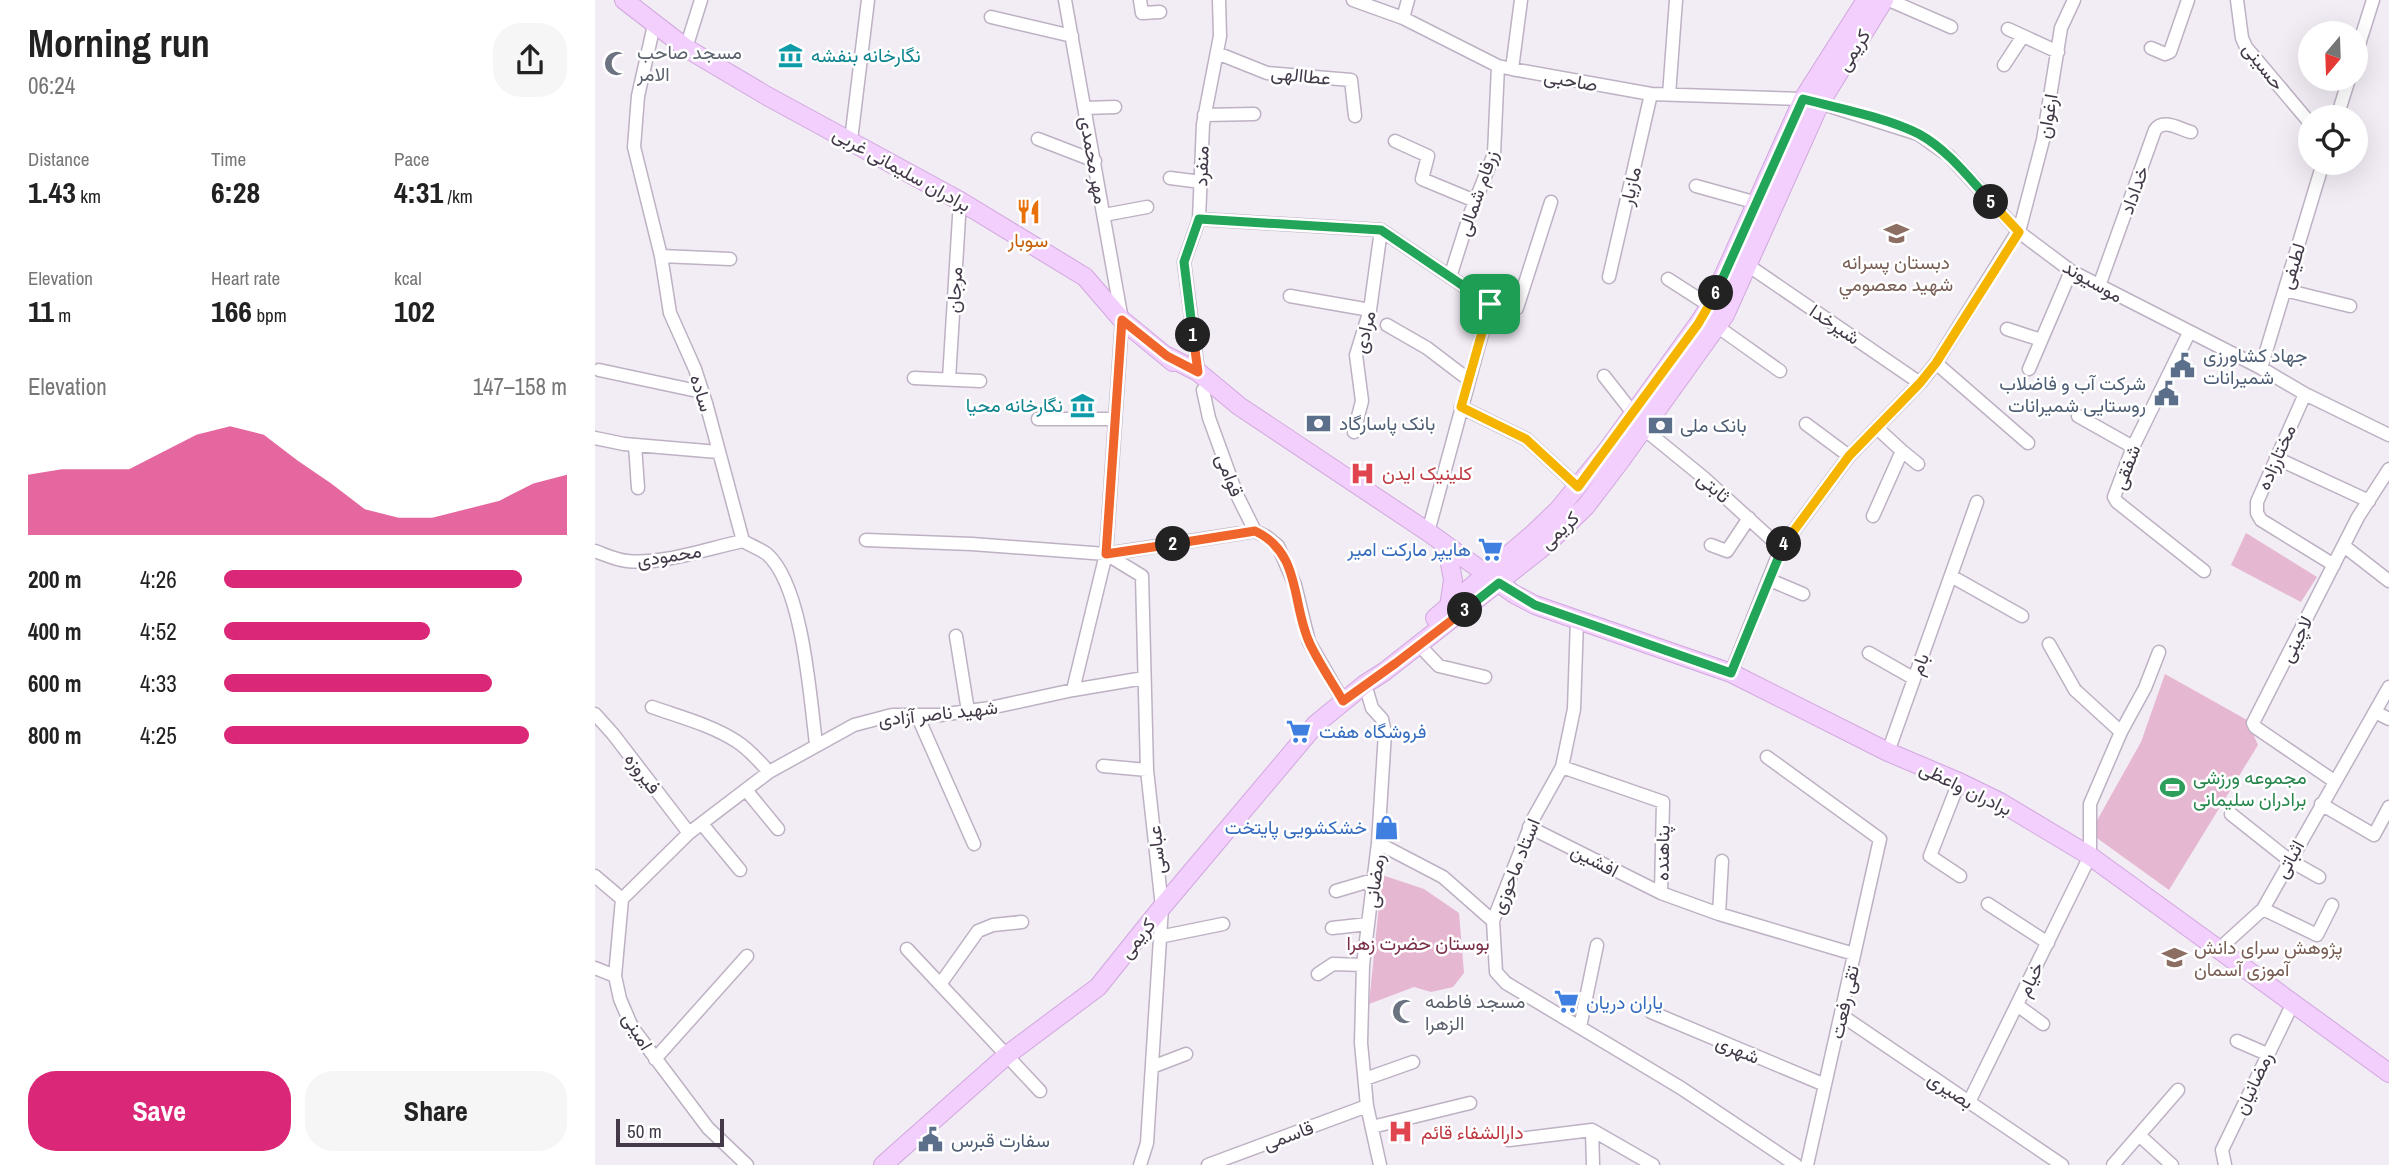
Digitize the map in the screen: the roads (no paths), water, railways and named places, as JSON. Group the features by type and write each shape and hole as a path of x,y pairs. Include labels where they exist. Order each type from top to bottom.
{"main road":[{"name":"برادران سلیمانی غربی","path":"624,0 648,14 686,48 767,96 960,201 1085,277 1122,320 1167,356 1203,390 1239,406"},
{"name":"کریمی","path":"883,1165 1007,1055 1098,986 1161,907 1316,724 1419,645 1492,578 1578,487 1710,306 1757,203 1866,0"},
{"name":"کریمی","path":"1365,684 1389,655 1449,607 1546,544 1586,506 1718,327 1749,266 1812,101 1887,0"},
{"name":"برادران سلیمانی غربی","path":"1167,356 1198,372 1239,406 1429,532 1492,578"},
{"path":"1447,547 1453,580 1449,607"},
{"name":"برادران واعظی","path":"1492,578 1535,605 1731,673 1888,752 1959,782 2000,803 2090,856 2389,1072"}],"street":[{"path":"686,48 701,0"},
{"path":"851,140 868,0"},
{"name":"مهر محمدی","path":"1065,0 1122,320"},
{"path":"1140,0 1142,13 1160,12"},
{"name":"منفرد","path":"1198,372 1184,262 1199,219 1204,115 1220,36 1219,0"},
{"name":"صاحبی","path":"1353,0 1403,18 1499,66 1512,69 1651,94 1812,101"},
{"path":"1403,18 1408,0"},
{"path":"1512,69 1521,0"},
{"path":"1668,95 1676,0"},
{"path":"1887,0 1951,27"},
{"name":"ارغوان","path":"1731,673 1781,548 1849,456 1936,363 2019,232 2043,140 2063,23 2074,0"},
{"path":"2151,48 2165,54 2170,52 2188,0"},
{"name":"حسینی","path":"2237,0 2242,38 2246,47 2298,109"},
{"path":"2366,21 2373,0"},
{"name":"ساده","path":"648,14 634,147 661,256 670,313 695,369 743,541"},
{"path":"991,17 1072,36"},
{"path":"2008,29 2058,52"},
{"path":"2004,65 2023,36"},
{"name":"عطاالهی","path":"1217,54 1267,73 1351,79 1355,116"},
{"name":"زرفام شمالی","path":"1450,277 1494,154 1499,66"},
{"name":"مازیار","path":"1609,277 1651,94"},
{"name":"موسیوند","path":"1812,101 1881,120 1918,134 1949,156 2019,232 2071,271 2389,435"},
{"path":"1085,108 1115,107"},
{"path":"1204,115 1254,114"},
{"name":"خداداد","path":"2099,286 2155,130 2164,124 2191,132"},
{"path":"1038,139 1095,162"},
{"path":"1395,141 1429,156 1422,179 1475,201"},
{"name":"لطیفی","path":"2261,368 2319,175"},
{"path":"1170,178 1201,182"},
{"path":"1696,186 1757,203"},
{"name":"مرجان","path":"949,379 960,201"},
{"path":"1199,219 1381,230 1490,304 1517,308 1551,202"},
{"path":"1104,215 1147,207"},
{"name":"مرادی","path":"1354,432 1362,401 1356,355 1370,310 1381,230"},
{"path":"661,256 730,259"},
{"name":"شیرخدا","path":"1749,266 1920,383"},
{"path":"2029,369 2071,271"},
{"path":"1668,279 1710,306"},
{"path":"2285,290 2350,306"},
{"path":"1290,296 1370,310"},
{"path":"1429,532 1490,304"},
{"path":"1073,690 1106,554 1122,320"},
{"path":"1387,325 1427,348 1469,380"},
{"path":"1718,327 1780,371"},
{"path":"2007,328 2041,340"},
{"name":"شفقی","path":"2189,332 2133,447 2114,497 2204,571"},
{"path":"1936,363 2028,443"},
{"path":"599,370 702,392"},
{"path":"1604,376 1633,414"},
{"path":"914,378 980,381"},
{"name":"قوامی","path":"1203,390 1237,495 1255,531 1278,546 1295,585 1309,642 1343,701"},
{"name":"مختارزاده","path":"2305,394 2257,502 2257,513 2261,520 2334,565"},
{"path":"1461,407 1526,439 1578,487"},
{"path":"2078,416 2133,447"},
{"path":"1038,419 1115,419"},
{"path":"1806,424 1849,456"},
{"path":"1877,428 1918,464"},
{"name":"ثابتی","path":"1644,429 1781,548"},
{"path":"595,438 635,445 718,452"},
{"path":"635,445 638,488"},
{"path":"1873,516 1902,451"},
{"path":"2276,458 2369,501"},
{"name":"لاچینی","path":"2334,781 2253,723 2344,546 2389,469"},
{"name":"بام","path":"1888,752 1977,502"},
{"path":"1711,545 1727,551 1749,518"},
{"path":"866,540 972,544 1106,554 1255,531"},
{"path":"743,541 767,554 779,571 792,600 803,646 816,744"},
{"name":"محمودی","path":"595,551 637,562 743,541"},
{"path":"2344,546 2387,579"},
{"name":"عباسی","path":"1106,554 1142,576 1147,770 1161,907 1147,1143 1140,1165"},
{"path":"1951,576 2022,616"},
{"path":"1770,580 1803,594"},
{"name":"استاد ماحوزی","path":"1577,620 1574,709 1562,767 1529,827 1493,922 1496,972 1500,978 1681,1088 1796,1165"},
{"path":"956,636 968,711"},
{"path":"1419,645 1439,666 1485,677"},
{"path":"2049,645 2075,690 2121,732"},
{"path":"2090,856 2090,804 2121,732 2145,688 2159,652"},
{"path":"1869,653 1913,678"},
{"name":"شهید ناصر آزادی","path":"622,899 689,833 769,772 854,725 892,715 940,715 968,711 1144,678"},
{"name":"رمضانی","path":"1365,684 1372,708 1382,719 1385,733 1378,843 1363,965 1361,1043 1367,1106 1380,1165"},
{"name":"اثباتی","path":"2220,950 2263,909 2288,860 2389,687"},
{"path":"652,707 736,741 769,772"},
{"path":"2375,712 2389,719"},
{"name":"فیروزه","path":"595,714 689,833"},
{"path":"917,715 974,844"},
{"name":"تقی رفعت","path":"1767,757 1880,839 1807,1165"},
{"path":"1103,766 1147,770"},
{"name":"پناهنده","path":"1562,767 1663,802 1661,893 1719,914 1854,954"},
{"path":"1959,782 1930,856 1960,876"},
{"path":"746,790 778,830"},
{"path":"2321,804 2374,835 2389,807"},
{"path":"2231,814 2288,860 2319,877"},
{"path":"702,824 740,870"},
{"name":"افشین","path":"1529,827 1661,893"},
{"path":"1378,843 1443,877 1493,922"},
{"name":"خیام","path":"1969,1102 2090,856"},
{"path":"1719,914 1721,861"},
{"path":"595,876 622,899"},
{"path":"1336,891 1373,880"},
{"name":"امینی","path":"622,899 615,976 620,999 632,1027 708,1128 747,1165"},
{"path":"1988,904 2048,943"},
{"path":"2263,909 2317,935 2332,905"},
{"path":"941,983 978,931 993,925 1022,922"},
{"path":"1159,937 1223,924"},
{"path":"1332,929 1368,924"},
{"path":"1580,1027 1597,945"},
{"path":"907,949 1040,1091"},
{"path":"655,1059 747,957"},
{"path":"1318,974 1332,964 1363,965"},
{"path":"595,968 615,976"},
{"name":"رمضانیان","path":"2225,1165 2222,1150 2293,1003"},
{"path":"2017,1005 2043,1024"},
{"name":"شهری","path":"1651,1012 1825,1085"},
{"name":"بصیری","path":"1841,1015 2063,1165"},
{"path":"2237,1041 2267,1054"},
{"path":"1152,1066 1186,1054"},
{"path":"1365,1079 1413,1062"},
{"path":"2113,1165 2178,1090"},
{"path":"1372,1127 1470,1102"},
{"name":"قاسمی","path":"1208,1165 1367,1106"},
{"path":"1510,1140 1592,1130 1653,1165"},
{"path":"1592,1130 1593,1165"},
{"path":"2139,1135 2172,1165"}],"place":[{"name":"نگارخانه بنفشه","path":"791,55"},
{"name":"مسجد صاحب الامر","path":"617,63"},
{"name":"سوبار","path":"1028,212"},
{"name":"دبستان پسرانه شهيد معصومي","path":"1896,234"},
{"name":"جهاد کشاورزی شمیرانات","path":"2183,366"},
{"name":"شرکت آب و فاضلاب روستایی شمیرانات","path":"2166,394"},
{"name":"نگارخانه محیا","path":"1083,405"},
{"name":"بانک پاسارگاد","path":"1319,423"},
{"name":"بانک ملی","path":"1660,425"},
{"name":"کلینیک ایدن","path":"1362,473"},
{"name":"هایپر مارکت امیر","path":"1491,549"},
{"name":"فروشگاه هفت","path":"1299,731"},
{"name":"مجموعه ورزشی برادران سلیمانی","path":"2173,788"},
{"name":"خشکشویی پايتخت","path":"1387,827"},
{"name":"پژوهش سرای دانش آموزی آسمان","path":"2174,958"},
{"name":"یاران دریان","path":"1566,1002"},
{"name":"مسجد فاطمه الزهرا","path":"1405,1012"},
{"name":"دارالشفاء قائم","path":"1401,1132"},
{"name":"سفارت قبرس","path":"931,1140"}],"park label":[{"name":"بوستان حضرت زهرا","path":"1418,943"}]}
